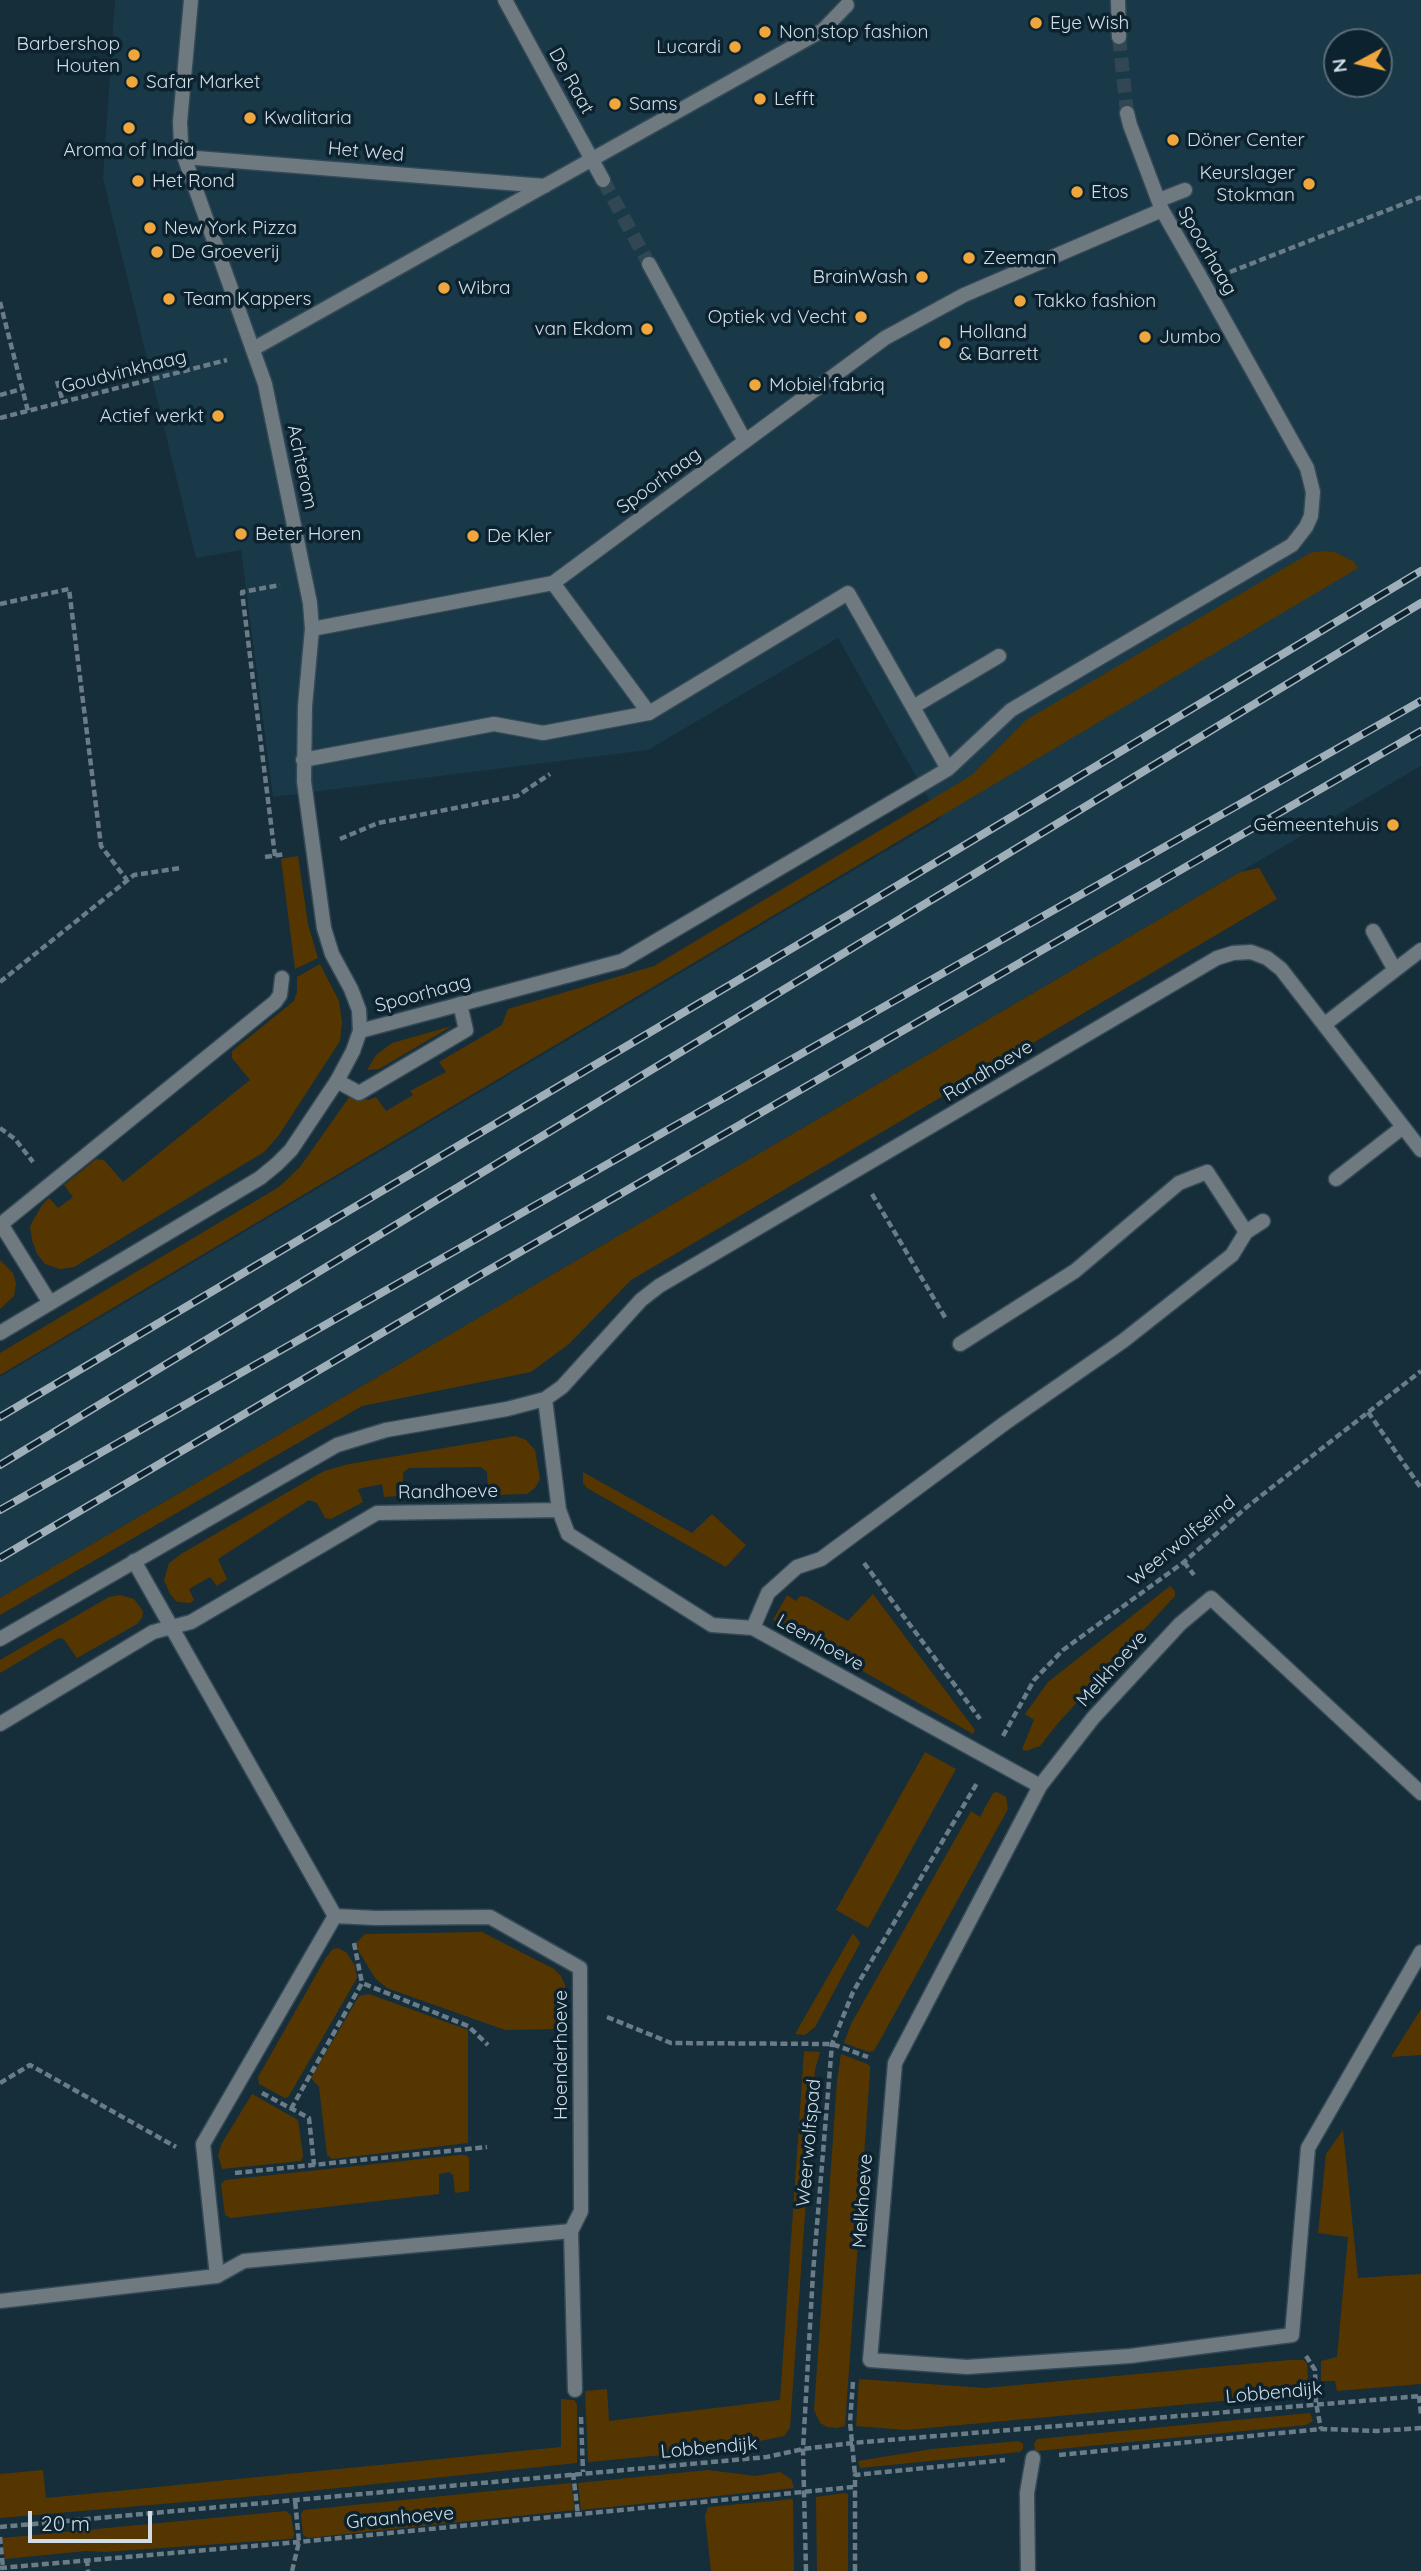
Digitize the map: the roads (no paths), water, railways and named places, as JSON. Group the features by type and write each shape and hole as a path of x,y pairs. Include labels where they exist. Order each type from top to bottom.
{"street":[{"name":"Achterom","path":"191,0 180,122 184,157 265,384 305,581 312,629 303,760 312,851 328,941 359,1010 360,1031"},
{"name":"De Raat","path":"505,0 603,180"},
{"path":"1118,0 1119,37"},
{"path":"253,349 823,30 847,5"},
{"path":"1127,113 1161,205 1185,190"},
{"name":"Het Wed","path":"184,157 545,186"},
{"name":"Spoorhaag","path":"0,1333 260,1178 291,1150 337,1081 354,1051 360,1031 622,961 948,769 1011,710 1292,545 1311,516 1313,492 1307,468 1161,205 964,295 885,338 554,583 312,629"},
{"path":"649,264 745,441"},
{"path":"554,583 649,713"},
{"path":"303,760 494,724 543,733 649,713 848,593 948,769"},
{"path":"913,707 999,656"},
{"path":"1373,931 1395,970"},
{"path":"1325,1024 1421,950"},
{"name":"Randhoeve","path":"0,1639 337,1445 386,1430 507,1409 545,1399 562,1387 650,1292 1217,958 1233,953 1251,952 1267,958 1282,969 1421,1150"},
{"path":"50,1303 1,1224 275,1002 280,995 282,978"},
{"path":"337,1081 359,1093 466,1030 460,1004"},
{"path":"1336,1179 1403,1127"},
{"path":"960,1344 1075,1270 1179,1183 1206,1172 1245,1232"},
{"path":"753,1628 768,1593 797,1567 821,1559 1005,1423 1124,1341 1232,1255 1245,1232 1264,1221"},
{"path":"545,1399 559,1510"},
{"name":"Randhoeve","path":"0,1724 153,1632 191,1622 377,1513 559,1510"},
{"name":"Leenhoeve","path":"559,1510 568,1534 712,1625 753,1628 1040,1786"},
{"path":"134,1561 342,1917 203,2144 217,2276"},
{"name":"Melkhoeve","path":"1421,1793 1211,1598 1180,1624 1093,1718 1040,1786 895,2063 870,2360 967,2367 1130,2356 1292,2335 1308,2148 1421,1952"},
{"name":"Hoenderhoeve","path":"342,1917 490,1917 580,1968 581,2211 571,2231 575,2390"},
{"path":"0,2301 217,2276 244,2261 571,2231"},
{"path":"1028,2571 1027,2493 1033,2458"}],"tunnel":[{"path":"1119,37 1127,113"},
{"path":"603,180 649,264"}],"railway":[{"path":"0,1417 855,911 1421,571"},
{"path":"0,1465 1421,603"},
{"path":"0,1510 1421,701"},
{"path":"0,1558 482,1274 1421,731"}],"place":[{"name":"Eye Wish","path":"1036,23"},
{"name":"Non stop fashion","path":"765,32"},
{"name":"Lucardi","path":"735,47"},
{"name":"Barbershop Houten","path":"134,55"},
{"name":"Safar Market","path":"132,82"},
{"name":"Lefft","path":"760,99"},
{"name":"Sams","path":"615,104"},
{"name":"Kwalitaria","path":"250,118"},
{"name":"Aroma of India","path":"129,128"},
{"name":"Döner Center","path":"1173,140"},
{"name":"Het Rond","path":"138,181"},
{"name":"Keurslager Stokman","path":"1309,184"},
{"name":"Etos","path":"1077,192"},
{"name":"New York Pizza","path":"150,228"},
{"name":"De Groeverij","path":"157,252"},
{"name":"Zeeman","path":"969,258"},
{"name":"BrainWash","path":"922,277"},
{"name":"Wibra","path":"444,288"},
{"name":"Team Kappers","path":"169,299"},
{"name":"Takko fashion","path":"1020,301"},
{"name":"Optiek vd Vecht","path":"861,317"},
{"name":"van Ekdom","path":"647,329"},
{"name":"Jumbo","path":"1145,337"},
{"name":"Holland & Barrett","path":"945,343"},
{"name":"Mobiel fabriq","path":"755,385"},
{"name":"Actief werkt","path":"218,416"},
{"name":"Beter Horen","path":"241,534"},
{"name":"De Kler","path":"473,536"},
{"name":"Gemeentehuis","path":"1393,825"}]}
